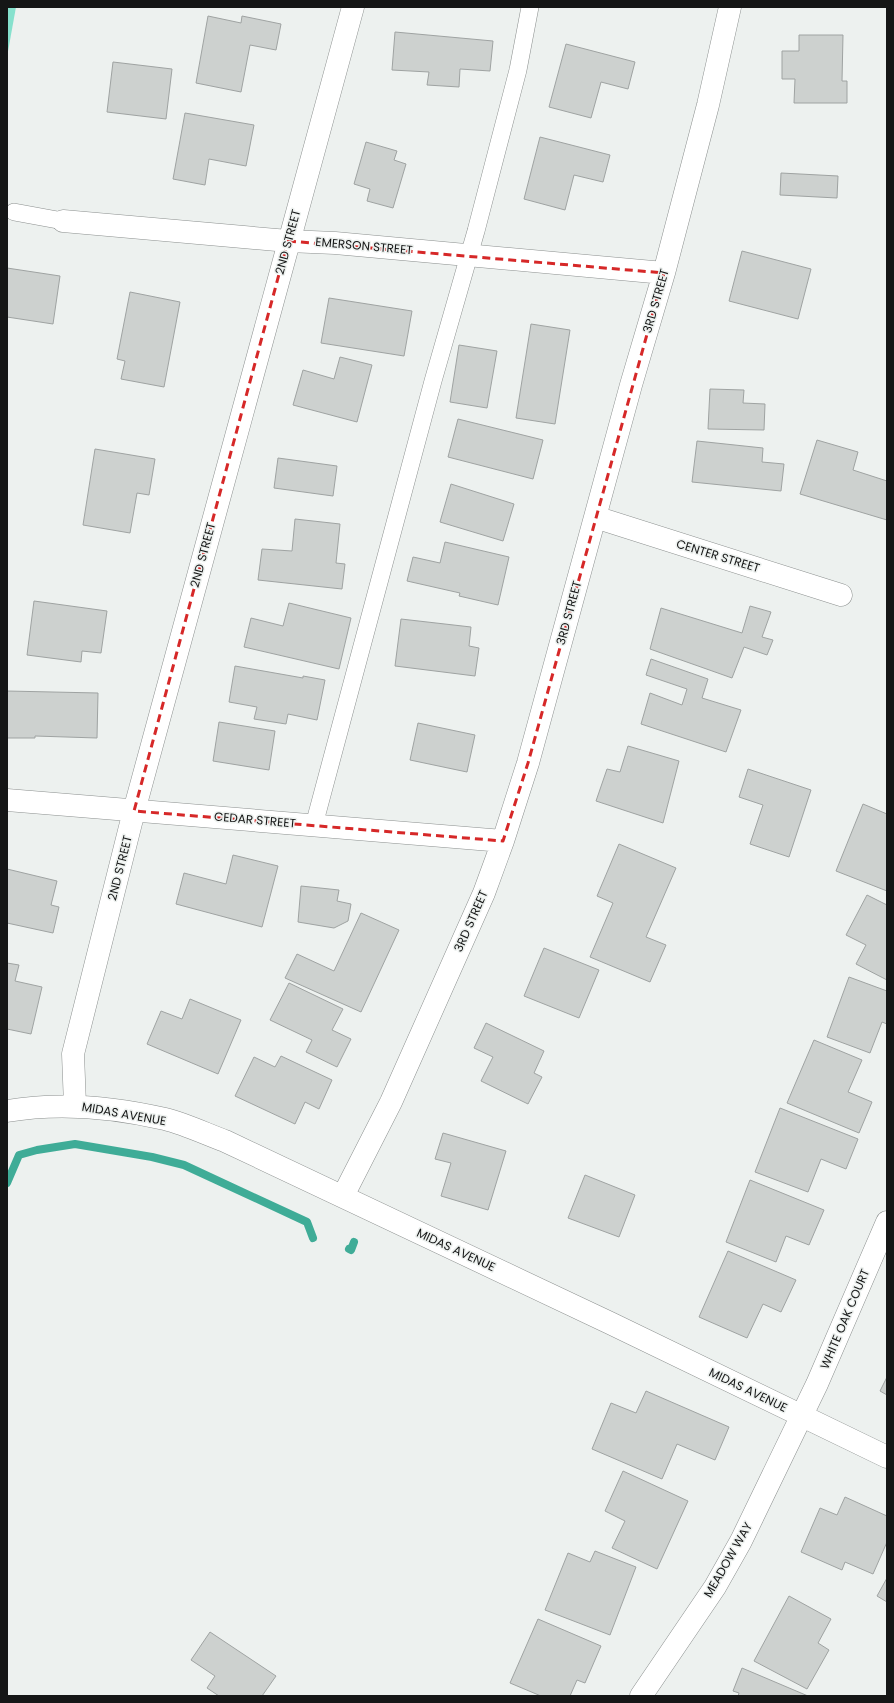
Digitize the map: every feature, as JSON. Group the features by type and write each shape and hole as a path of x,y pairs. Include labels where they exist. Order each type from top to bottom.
{"street":[{"name":"2ND STREET","path":"75,1105 73,1054 134,811 288,241 353,7"},
{"path":"724,7 730,7"},
{"name":"3RD STREET","path":"343,1196 391,1102 484,893 503,841 528,763 595,517 664,273 706,113 730,7"},
{"name":"EMERSON STREET","path":"63,221 288,241 335,243 664,273"},
{"name":"CENTER STREET","path":"595,517 841,594"},
{"name":"CEDAR STREET","path":"7,800 503,841"},
{"name":"MIDAS AVENUE","path":"7,1111 75,1105 112,1110 166,1120 225,1141 617,1326 887,1457"},
{"name":"WHITE OAK COURT","path":"802,1416 887,1222"},
{"name":"MEADOW WAY","path":"640,1696 715,1587 741,1542 802,1416"}],"lane":[{"path":"314,825 433,381 470,255 518,70 530,7"},
{"path":"14,212 63,221"}],"highlighted area":[{"path":"288,241 664,273 528,763 503,841 134,811"}],"green space":[{"path":"7,7 16,7 7,57"}],"building":[{"path":"208,16 241,23 242,16 281,24 276,50 250,45 241,92 196,83"},
{"path":"395,32 493,41 490,71 460,69 459,87 427,85 429,72 392,70"},
{"path":"799,35 843,35 842,81 847,81 847,103 794,103 795,79 782,79 782,51 799,51"},
{"path":"566,44 635,62 628,89 601,82 591,118 549,107"},
{"path":"113,62 172,69 166,119 107,112"},
{"path":"185,113 254,125 246,166 209,159 205,185 173,179"},
{"path":"540,137 610,155 603,182 574,175 565,210 524,199"},
{"path":"366,142 397,151 394,160 406,164 393,208 367,201 370,189 354,184"},
{"path":"781,173 838,176 837,198 780,195"},
{"path":"742,251 811,269 798,319 729,301"},
{"path":"7,268 60,276 53,324 7,317"},
{"path":"130,292 180,302 164,387 121,379 125,361 117,359"},
{"path":"329,298 412,311 404,356 321,343"},
{"path":"531,324 570,330 555,424 516,418"},
{"path":"459,345 497,351 487,408 450,402"},
{"path":"340,357 372,365 357,422 293,405 303,370 334,379"},
{"path":"710,389 744,390 743,403 765,404 764,430 708,429"},
{"path":"458,419 543,440 533,479 448,457"},
{"path":"817,440 858,452 853,470 887,481 887,520 800,494"},
{"path":"697,441 763,448 762,462 784,464 781,491 692,482"},
{"path":"95,449 155,459 149,495 137,493 130,533 83,525"},
{"path":"278,458 337,466 333,496 274,488"},
{"path":"451,484 514,504 503,541 440,522"},
{"path":"295,519 340,524 336,563 345,564 342,589 258,580 262,549 292,551"},
{"path":"445,542 509,557 498,605 459,596 460,593 407,581 413,557 440,563"},
{"path":"34,601 107,611 101,653 82,651 81,662 27,655"},
{"path":"289,603 351,618 339,669 244,647 251,618 283,626"},
{"path":"750,606 771,612 762,637 773,640 767,655 744,647 732,678 650,649 661,608 742,633"},
{"path":"401,619 471,627 469,646 479,648 475,676 395,666"},
{"path":"651,659 708,679 702,698 741,710 726,752 641,724 650,693 682,705 687,689 646,675"},
{"path":"235,666 303,678 303,676 325,680 317,720 288,714 286,724 254,719 257,707 229,702"},
{"path":"7,691 98,693 97,738 35,736 35,738 7,738"},
{"path":"219,722 275,731 269,770 213,761"},
{"path":"418,723 475,735 467,772 410,760"},
{"path":"628,746 679,761 663,823 596,801 607,769 620,772"},
{"path":"748,769 811,790 789,857 750,844 763,805 739,797"},
{"path":"863,804 887,814 887,891 836,871"},
{"path":"619,844 676,868 646,937 666,945 650,982 590,957 613,903 597,896"},
{"path":"233,855 278,866 262,927 176,904 184,873 226,884"},
{"path":"7,869 57,881 51,905 59,907 53,933 7,923"},
{"path":"301,886 339,890 337,901 351,904 348,921 334,928 298,922"},
{"path":"867,895 887,905 887,980 856,964 866,945 846,935"},
{"path":"361,913 399,930 361,1012 285,978 297,954 334,971"},
{"path":"544,948 599,970 579,1018 524,996"},
{"path":"7,963 19,965 15,981 42,987 31,1034 7,1029"},
{"path":"849,977 887,991 887,1024 882,1022 870,1053 827,1037"},
{"path":"289,983 343,1009 332,1030 351,1039 337,1067 306,1052 312,1040 270,1020"},
{"path":"190,999 241,1020 218,1074 147,1044 161,1011 182,1019"},
{"path":"486,1023 544,1051 534,1073 542,1077 528,1104 481,1081 493,1057 474,1048"},
{"path":"814,1040 862,1060 848,1092 872,1102 859,1133 787,1103"},
{"path":"281,1056 332,1080 319,1109 305,1102 295,1124 235,1096 254,1057 275,1067"},
{"path":"780,1108 858,1139 846,1169 821,1159 808,1192 755,1172"},
{"path":"443,1133 506,1151 488,1210 441,1196 451,1163 435,1159"},
{"path":"585,1175 635,1195 619,1237 568,1218"},
{"path":"750,1180 824,1210 809,1245 786,1236 776,1262 726,1242"},
{"path":"728,1251 796,1280 781,1312 763,1304 747,1338 699,1317"},
{"path":"887,1377 887,1395 880,1391"},
{"path":"646,1391 729,1427 715,1460 677,1444 662,1479 592,1449 611,1403 636,1413"},
{"path":"623,1471 688,1501 657,1569 612,1548 625,1521 605,1511"},
{"path":"845,1497 887,1516 887,1542 873,1574 845,1562 842,1570 801,1552 820,1508 837,1515"},
{"path":"595,1551 636,1567 610,1635 545,1610 568,1553 590,1562"},
{"path":"887,1578 887,1602 877,1596"},
{"path":"789,1596 831,1619 818,1643 829,1650 807,1689 754,1661"},
{"path":"538,1619 601,1646 585,1683 577,1680 570,1696 541,1696 510,1683"},
{"path":"210,1632 276,1676 262,1696 219,1696 207,1688 215,1676 191,1660"},
{"path":"742,1668 808,1696 738,1696 739,1693 733,1691"}],"waterway":[{"path":"7,1183 19,1155 37,1150 75,1144 152,1157 184,1165 307,1222 313,1238"},
{"path":"349,1249 351,1250 354,1242"}]}
